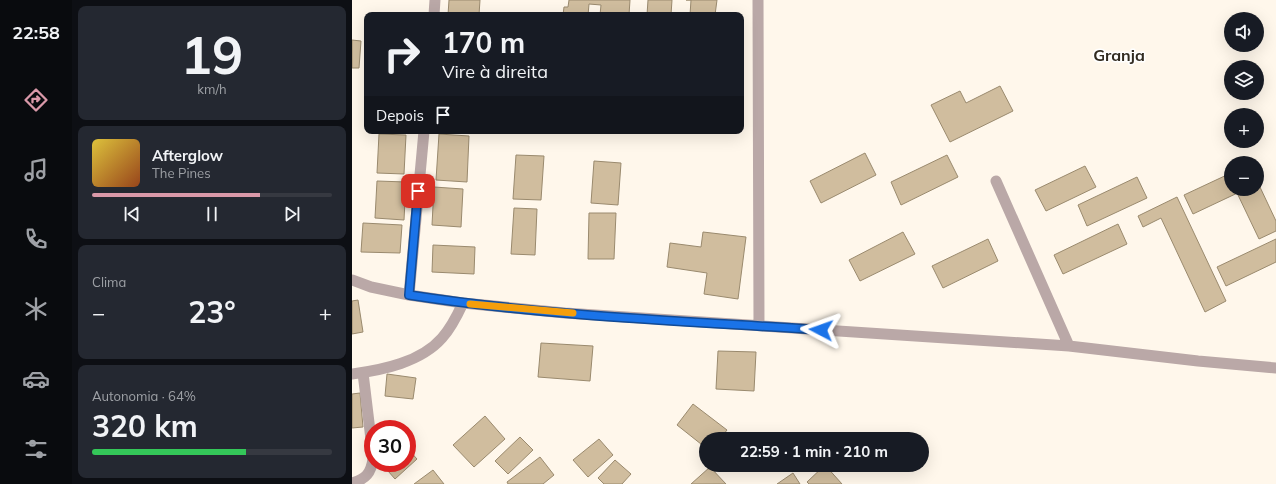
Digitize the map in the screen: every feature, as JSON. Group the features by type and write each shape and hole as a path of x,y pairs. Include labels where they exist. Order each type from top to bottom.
{"street":[{"path":"434,12 435,0"},
{"path":"758,0 759,326"},
{"path":"409,295 424,134"},
{"path":"996,181 1070,346"},
{"path":"352,280 409,295 463,303 565,313 1070,346 1198,361 1276,368"},
{"path":"366,420 358,373 396,365 422,355 442,339 454,321 463,303"},
{"path":"352,483 364,477 369,472"}],"building":[{"path":"449,0 480,0 479,12 448,12"},
{"path":"569,0 630,0 629,12 600,12 601,5 589,4 588,12 563,12 564,7 568,7"},
{"path":"648,0 672,0 671,12 647,12"},
{"path":"691,0 717,0 715,12 690,12"},
{"path":"352,40 361,41 359,68 352,68"},
{"path":"1000,86 1013,111 950,142 931,105 960,91 966,103"},
{"path":"379,134 406,135 404,174 377,173"},
{"path":"439,134 469,136 467,182 436,180"},
{"path":"865,153 876,175 821,203 810,181"},
{"path":"516,155 544,156 541,200 513,199"},
{"path":"947,155 958,177 901,205 891,182"},
{"path":"594,161 621,163 618,205 591,203"},
{"path":"1085,166 1096,187 1046,211 1035,190"},
{"path":"1224,176 1224,196 1231,196 1193,214 1184,195"},
{"path":"1137,177 1147,198 1087,226 1078,205"},
{"path":"377,181 406,182 404,220 375,218"},
{"path":"434,187 463,189 461,227 432,225"},
{"path":"1238,196 1264,196 1276,221 1276,231 1259,239"},
{"path":"1177,197 1226,301 1205,312 1161,218 1143,227 1138,216"},
{"path":"514,208 537,209 535,255 511,254"},
{"path":"589,213 616,213 614,259 588,259"},
{"path":"363,223 402,225 400,253 361,252"},
{"path":"1118,224 1127,244 1063,274 1054,255"},
{"path":"703,232 746,237 738,299 704,294 707,273 667,267 670,243 701,247"},
{"path":"903,232 915,254 860,281 849,260"},
{"path":"988,239 998,261 943,288 932,266"},
{"path":"1276,239 1276,262 1226,286 1217,267"},
{"path":"433,245 475,247 474,274 432,272"},
{"path":"358,300 363,332 352,334 352,301"},
{"path":"541,343 593,346 590,381 538,377"},
{"path":"718,351 756,352 754,391 716,389"},
{"path":"387,374 416,378 413,399 385,396"},
{"path":"360,393 363,427 352,428 352,394"},
{"path":"693,404 727,430 725,432 699,432 699,442 677,425"},
{"path":"485,416 505,439 474,467 453,445"},
{"path":"520,437 533,450 508,474 495,461"},
{"path":"599,439 613,455 588,477 573,460"},
{"path":"540,457 554,475 543,484 508,484 507,482"},
{"path":"615,460 631,474 622,484 604,484 598,478"},
{"path":"433,470 444,484 414,484"},
{"path":"389,472 403,472 395,479"},
{"path":"704,472 715,472 726,484 691,484"},
{"path":"818,472 831,472 842,484 809,484 807,482"},
{"path":"793,473 800,484 777,484"}],"slow traffic":[{"path":"470,304 573,313"}],"district":[{"name":"Granja","path":"1119,55"}],"route":[{"path":"418,191 409,295 463,303 565,313 821,330"}]}
